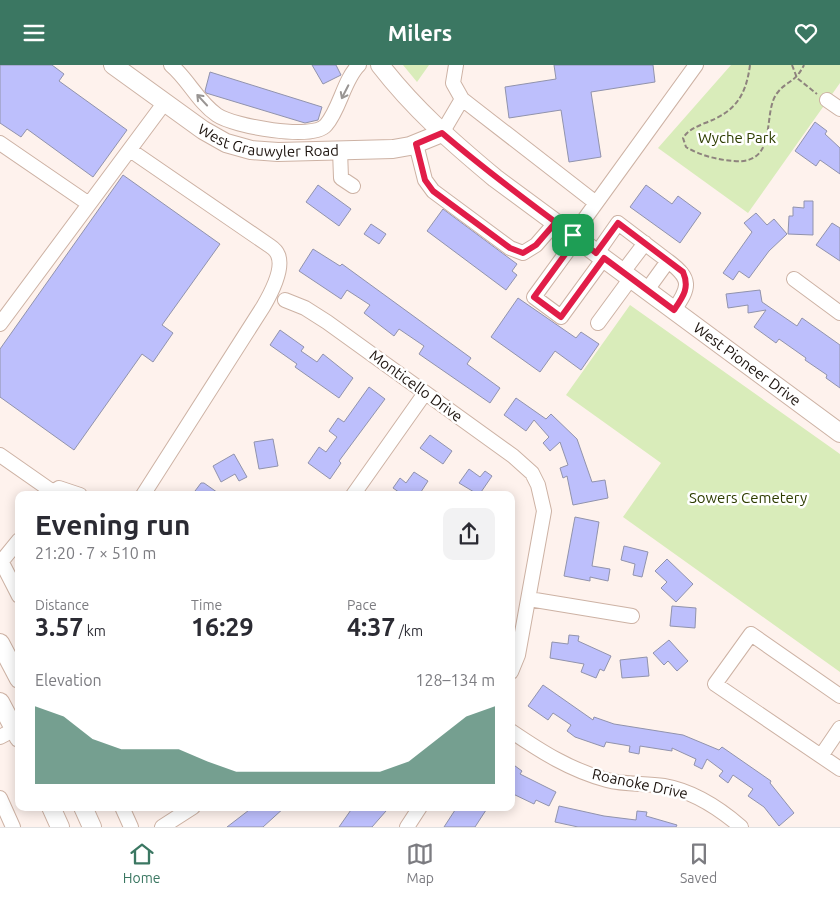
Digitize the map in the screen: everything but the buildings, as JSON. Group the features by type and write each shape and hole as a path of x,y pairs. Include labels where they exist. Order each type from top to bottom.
{"main road":[{"name":"West Grauwyler Road","path":"113,65 203,130 226,143 251,150 278,152 393,149 416,144 442,133"},
{"name":"West Pioneer Drive","path":"380,65 402,92 442,133 495,177 840,433"},
{"path":"0,643 15,671"},
{"path":"0,702 13,733"},
{"path":"54,811 60,827"},
{"path":"85,811 92,827"}],"street":[{"path":"171,65 216,114 277,132 312,133 320,131 330,119 359,65"},
{"path":"456,65 453,83 462,99 596,203"},
{"path":"674,310 685,294 687,284 683,272 618,223 561,317 534,297 596,203 696,65"},
{"path":"442,133 462,99"},
{"path":"828,100 840,109"},
{"path":"0,324 165,102"},
{"path":"203,130 216,114"},
{"path":"0,143 89,204"},
{"path":"416,144 425,180 433,191 510,248 523,253 536,245 556,222"},
{"path":"130,149 270,246 278,254 280,265 263,307 146,491"},
{"path":"340,151 341,178 353,187"},
{"path":"598,323 645,243"},
{"path":"647,290 668,261"},
{"path":"794,279 840,313"},
{"name":"Monticello Drive","path":"285,300 305,308 320,317 513,456 532,473 538,485 544,511 529,599"},
{"path":"356,491 425,393"},
{"path":"0,455 48,491"},
{"path":"55,491 59,487 72,491"},
{"path":"15,544 1,560 15,584"},
{"path":"515,662 529,599 632,616"},
{"path":"840,696 751,634 716,684 840,769"},
{"path":"821,755 840,728"},
{"name":"Roanoke Drive","path":"515,734 555,760 608,780 665,787 685,792 717,809 742,827"},
{"path":"0,798 13,827"},
{"path":"124,811 131,827"},
{"path":"162,827 187,811"},
{"path":"407,827 417,811"}],"path":[{"path":"750,65 748,81 735,105 720,118 691,129 683,139 686,147 721,160 742,162 752,159 759,153 766,139 778,92 797,78 804,65"},
{"path":"792,65 797,78 811,91 828,100"}],"green space":[{"path":"403,65 429,65 417,82"},
{"name":"Wyche Park","path":"731,65 840,65 840,83 748,213 658,148"},
{"name":"Sowers Cemetery","path":"630,305 840,454 840,672 623,517 661,463 566,395"}],"route":[{"path":"573,235 556,222 495,177 442,133 416,144 425,180 433,191 510,248 523,253 536,245 556,222 577,238 534,297 561,317 604,258 674,310 685,294 687,284 683,272 618,223 596,253 577,238 573,235"}]}
